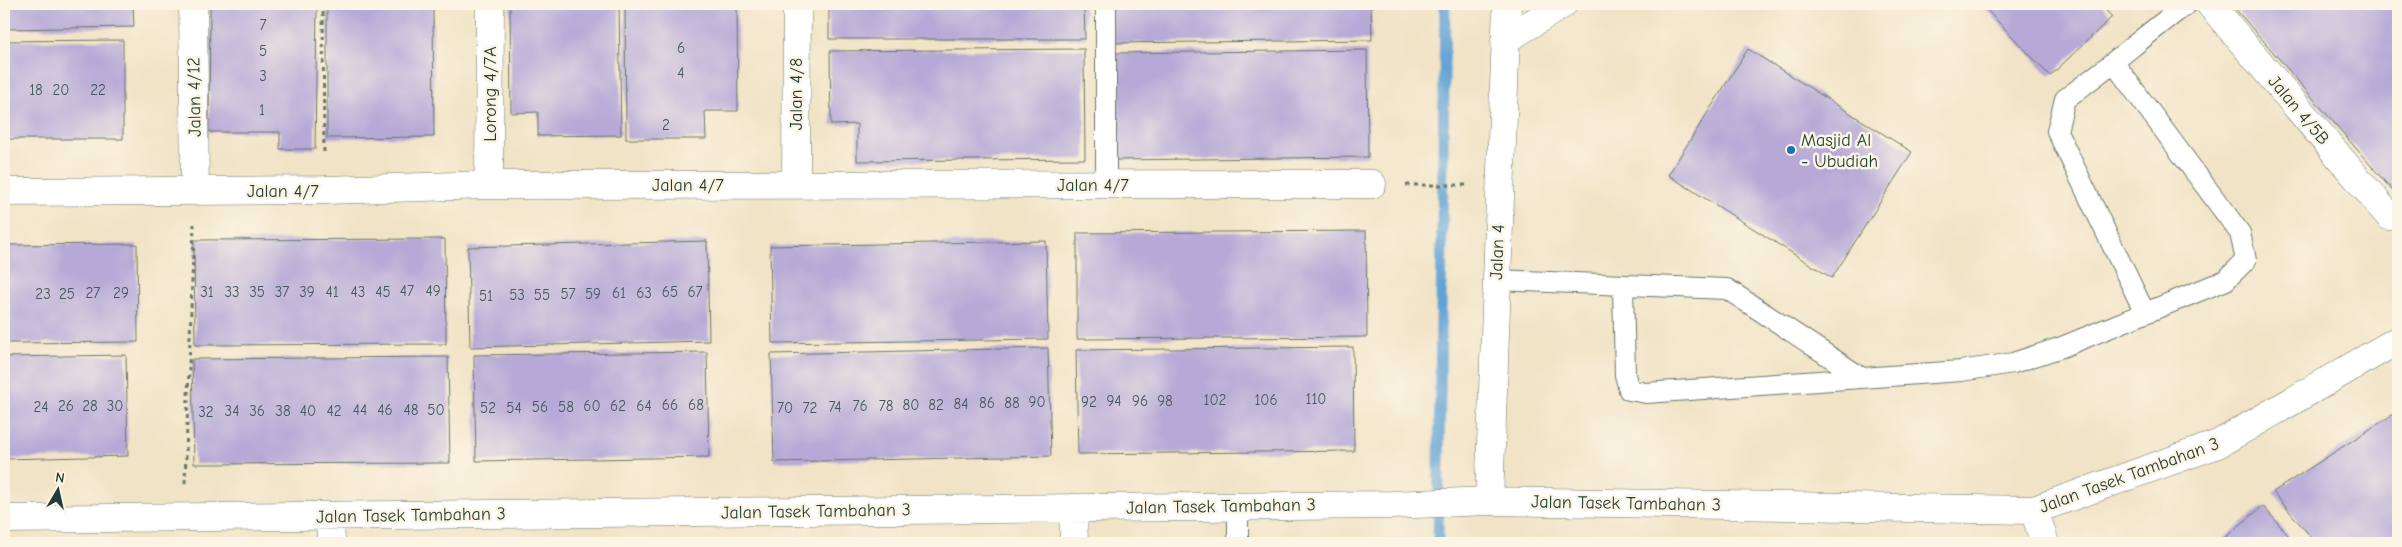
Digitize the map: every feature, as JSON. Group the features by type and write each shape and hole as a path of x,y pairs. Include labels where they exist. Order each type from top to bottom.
{"street":[{"name":"Jalan 4/12","path":"192,4 195,191"},
{"name":"Lorong 4/7A","path":"489,185 490,4"},
{"name":"Jalan 4/8","path":"796,184 797,4"},
{"name":"Jalan 4","path":"1489,501 1504,40 1507,4"},
{"path":"1504,40 1563,4"},
{"name":"Jalan 4/5B","path":"2210,4 2388,216"},
{"name":"Jalan 4/7","path":"4,192 324,190 489,185 1106,186 1372,184"},
{"name":"Jalan Tasek Tambahan 3","path":"4,519 1074,508 1489,501 2034,510 2218,444 2398,340"},
{"path":"1074,508 1074,543"},
{"path":"2034,510 2045,543"},
{"path":"330,516 330,543"}],"lane":[{"path":"1106,4 1106,186"},
{"path":"2145,313 2057,131 2065,99 2188,4"},
{"path":"1623,286 1625,375 1629,390 1646,394 1961,372 2013,363 2062,347 2226,280 2246,260 2240,233 2114,63"},
{"path":"1496,280 1727,289 1862,378"},
{"path":"1238,506 1238,543"}],"path":[{"path":"323,4 324,190"},
{"path":"1372,184 1500,185"},
{"path":"184,517 195,191"}],"building":[{"path":"4,4 133,4 134,27 4,29"},
{"path":"210,4 317,4 315,149 280,149 280,132 209,132"},
{"path":"327,4 433,4 434,137 327,138"},
{"path":"510,4 619,4 621,135 538,136 538,112 511,113"},
{"path":"625,4 737,4 738,111 705,111 706,139 626,139"},
{"path":"829,4 1084,4 1085,39 829,39"},
{"path":"1109,4 1371,4 1372,40 1110,43"},
{"path":"1981,4 2100,4 2112,17 2050,76"},
{"path":"2231,4 2398,4 2398,197 2267,45"},
{"path":"123,40 123,139 4,139 4,41"},
{"path":"1084,49 1085,159 857,161 857,124 831,125 830,51"},
{"path":"1748,49 1912,152 1832,278 1668,175"},
{"path":"1367,50 1368,157 1112,160 1111,53"},
{"path":"1366,231 1367,337 1077,339 1077,233"},
{"path":"445,239 446,344 195,345 194,240"},
{"path":"707,241 709,341 470,347 468,247"},
{"path":"1046,241 1048,339 772,343 770,246"},
{"path":"137,244 138,342 4,343 4,245"},
{"path":"1353,347 1354,451 1078,454 1076,350"},
{"path":"1048,348 1051,456 774,462 771,354"},
{"path":"707,352 709,457 476,461 474,355"},
{"path":"126,355 128,456 4,459 4,357"},
{"path":"448,357 450,463 194,464 192,359"},
{"path":"2398,411 2398,543 2316,543 2273,492"},
{"path":"2263,506 2295,543 2218,543"}],"waterway":[{"path":"1438,543 1445,4"}],"place":[{"name":"Masjid Al - Ubudiah","path":"1791,150"}]}
